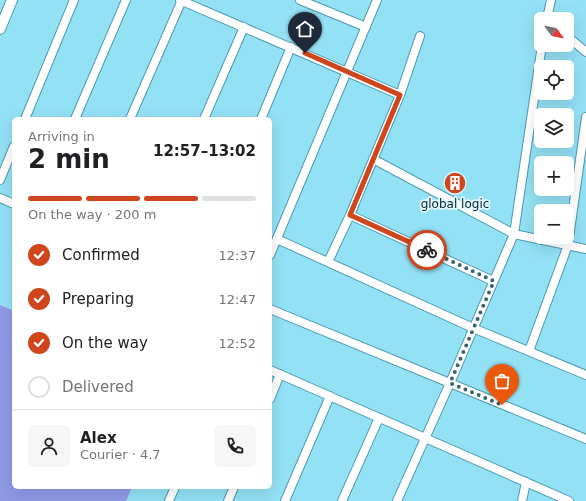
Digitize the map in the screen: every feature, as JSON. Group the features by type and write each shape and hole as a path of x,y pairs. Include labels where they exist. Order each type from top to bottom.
{"street":[{"path":"0,29 12,0"},
{"path":"26,117 74,0"},
{"path":"76,117 126,0"},
{"path":"131,117 181,0 400,95"},
{"path":"300,0 366,27"},
{"path":"272,250 377,0"},
{"path":"548,12 551,0"},
{"path":"205,117 244,27"},
{"path":"328,262 374,159 400,95 420,36"},
{"path":"574,42 586,52"},
{"path":"262,117 291,47"},
{"path":"397,501 514,234 541,52"},
{"path":"529,351 568,245 586,116"},
{"path":"0,180 12,151"},
{"path":"374,159 514,234 586,249"},
{"path":"0,198 12,203"},
{"path":"350,215 494,281"},
{"path":"277,239 473,328 585,372"},
{"path":"272,310 586,439"},
{"path":"272,371 569,501"},
{"path":"272,394 280,374"},
{"path":"285,501 330,396"},
{"path":"342,501 379,418"},
{"path":"522,501 526,482"},
{"path":"169,501 174,489"},
{"path":"228,501 233,489"}],"shaded area":[{"path":"0,305 12,310 12,489 131,489 126,501 0,501"}],"way so far":[{"path":"427,250 494,281 450,383 502,405"}],"place":[{"name":"global logic","path":"455,183"}],"route":[{"path":"305,53 400,95 350,215 427,250"}]}
